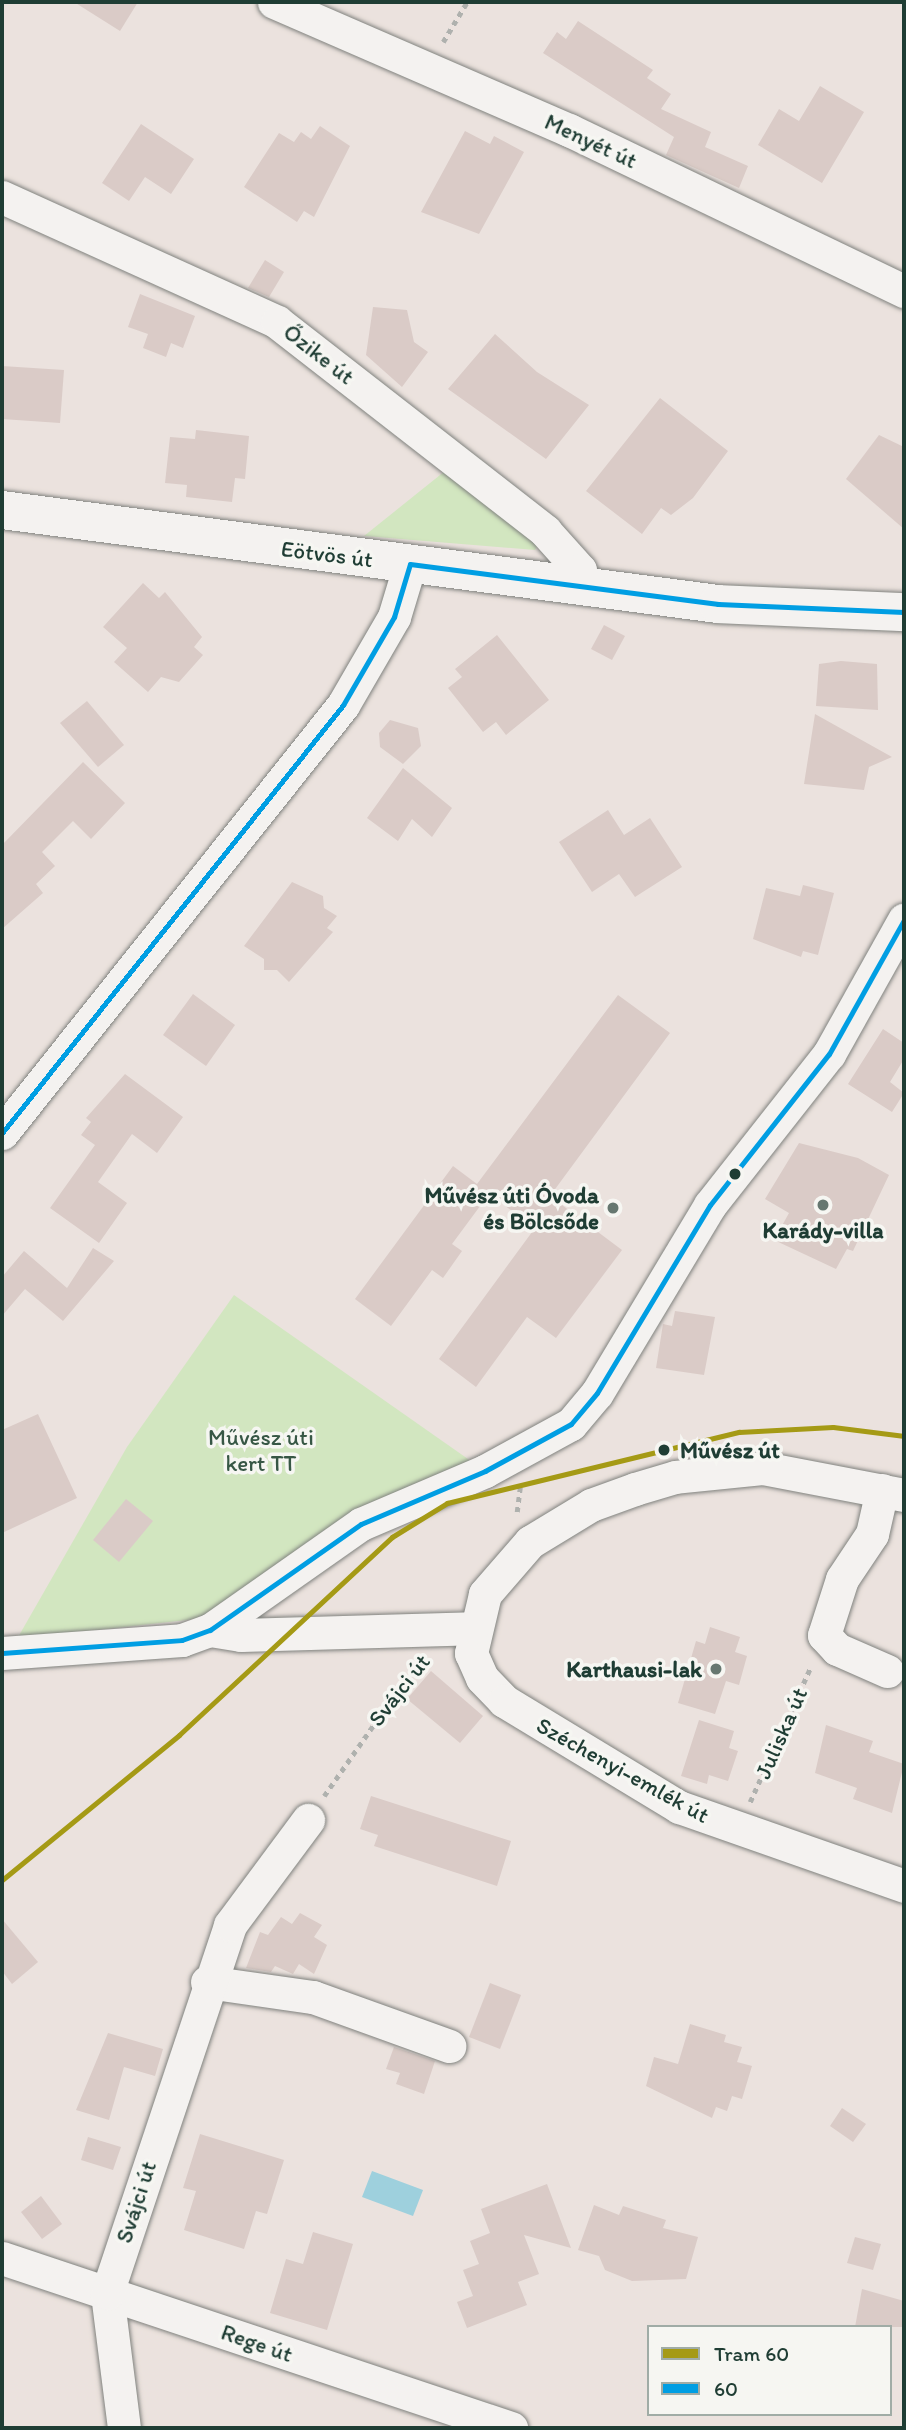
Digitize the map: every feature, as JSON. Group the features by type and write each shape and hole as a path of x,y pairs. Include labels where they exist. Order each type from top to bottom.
{"street":[{"name":"Menyét út","path":"274,2 428,66 904,291"},
{"name":"Őzike út","path":"2,197 277,322 545,531 580,570 578,586"},
{"name":"Eötvös út","path":"2,510 718,604 904,612"},
{"path":"2,1133 343,705 394,617 410,564"},
{"path":"2,1653 182,1640 210,1630 361,1524 485,1471 571,1424 597,1393 710,1205 829,1054 904,920"},
{"path":"210,1630 241,1635 472,1628 495,1578 530,1542 592,1506 675,1477 762,1468 893,1492 872,1534 842,1579 824,1635 837,1649 887,1671"},
{"name":"Széchenyi-emlék út","path":"472,1628 471,1653 481,1678 504,1701 642,1786 737,1831 904,1886"},
{"name":"Svájci út","path":"124,2428 107,2293 208,1982 230,1926 308,1820"},
{"path":"208,1982 313,1997 449,2046"},
{"name":"Rege út","path":"2,2258 512,2428"}],"path":[{"path":"428,66 467,2"},
{"name":"Svájci út","path":"308,1820 412,1667 440,1640 472,1628"},
{"name":"Juliska út","path":"737,1831 824,1635"}],"green space":[{"path":"450,467 540,541 535,550 364,536"},
{"name":"Művész úti kert TT","path":"234,1295 478,1466 196,1619 17,1639 127,1447"}],"water":[{"path":"372,2171 423,2190 413,2216 362,2197"}],"building":[{"path":"74,2 138,2 120,31"},
{"path":"578,21 653,70 647,78 671,94 661,109 711,132 705,147 748,166 739,188 666,155 674,137 543,53 557,32 566,39"},
{"path":"820,86 864,112 822,183 758,145 779,109 799,121"},
{"path":"141,124 194,159 171,194 145,177 129,201 102,183"},
{"path":"320,126 350,146 314,217 304,211 297,222 244,187 279,133 294,142 301,132 311,139"},
{"path":"465,131 490,144 494,136 524,152 479,234 421,212"},
{"path":"265,260 284,272 269,297 248,288"},
{"path":"140,294 195,316 183,348 171,343 166,357 143,348 148,334 128,327"},
{"path":"373,307 407,310 414,342 428,352 402,387 366,355"},
{"path":"495,334 537,372 589,405 546,459 448,389"},
{"path":"2,366 64,370 60,423 2,419"},
{"path":"660,398 728,451 693,498 671,515 661,508 642,534 586,491"},
{"path":"196,430 249,436 245,479 235,478 232,502 186,497 187,485 165,483 170,437 195,439"},
{"path":"879,435 904,447 904,529 846,479"},
{"path":"143,583 159,598 165,592 202,637 194,647 203,655 179,682 161,677 148,692 114,662 127,648 103,627"},
{"path":"604,625 625,636 612,660 591,649"},
{"path":"497,635 549,700 506,735 496,722 483,732 448,688 462,677 455,669"},
{"path":"841,661 877,664 878,710 816,706 819,664"},
{"path":"87,701 124,745 98,767 60,723"},
{"path":"815,714 892,757 869,767 864,790 804,784"},
{"path":"390,720 418,728 421,746 403,764 380,747 379,733"},
{"path":"83,762 125,803 91,839 73,821 42,852 55,866 36,884 43,893 2,929 2,845"},
{"path":"403,768 452,808 432,837 412,819 398,841 367,818"},
{"path":"608,810 624,835 650,818 682,867 635,897 619,874 592,892 559,842"},
{"path":"292,882 323,896 324,908 337,916 327,928 333,932 289,982 277,970 264,970 264,959 244,946"},
{"path":"803,885 834,893 818,955 803,951 801,957 753,939 766,888 800,896"},
{"path":"193,994 235,1025 206,1066 163,1035"},
{"path":"618,995 670,1033 550,1196 622,1250 556,1338 527,1317 476,1387 439,1359 535,1228 489,1194 452,1244 462,1251 443,1278 432,1270 391,1326 355,1299 453,1166 477,1184"},
{"path":"883,1029 904,1043 904,1059 890,1082 904,1093 892,1112 848,1084"},
{"path":"125,1074 183,1117 157,1153 132,1134 98,1182 127,1203 99,1243 50,1208 95,1145 81,1135 91,1122 86,1118"},
{"name":"Karády-villa","path":"799,1143 858,1158 889,1175 853,1251 847,1249 836,1269 774,1240 789,1213 765,1199"},
{"path":"93,1248 114,1261 63,1321 25,1289 2,1316 2,1277 24,1251 67,1288"},
{"path":"675,1311 715,1317 704,1375 656,1368 663,1324 672,1326"},
{"path":"38,1414 77,1498 2,1533 2,1430"},
{"path":"126,1499 153,1521 119,1562 93,1540"},
{"name":"Karthausi-lak","path":"710,1627 740,1637 735,1652 747,1656 739,1685 726,1681 715,1714 678,1703 696,1641 705,1644"},
{"path":"431,1671 483,1716 460,1743 407,1699"},
{"path":"699,1720 734,1731 729,1748 738,1751 728,1781 709,1775 707,1784 681,1776"},
{"path":"826,1725 873,1741 869,1752 904,1764 892,1813 853,1799 857,1788 815,1773"},
{"path":"371,1796 511,1841 497,1886 374,1846 378,1835 360,1829"},
{"path":"300,1913 322,1925 314,1937 327,1945 314,1974 299,1964 293,1974 275,1966 271,1972 246,1968 260,1932 268,1935 281,1917 292,1924"},
{"path":"2,1919 38,1962 12,1984 2,1971"},
{"path":"490,1983 521,1995 500,2049 469,2037"},
{"path":"690,2024 726,2035 724,2042 742,2047 737,2062 752,2066 742,2099 732,2096 727,2111 716,2107 712,2118 646,2086 654,2057 678,2064"},
{"path":"108,2033 163,2049 155,2076 124,2067 109,2120 76,2110"},
{"path":"394,2047 435,2061 424,2094 396,2084 400,2073 386,2069"},
{"path":"842,2108 866,2124 853,2142 830,2126"},
{"path":"200,2134 284,2160 267,2214 256,2211 244,2249 184,2230 196,2191 183,2188"},
{"path":"88,2137 121,2147 113,2170 81,2160"},
{"path":"547,2184 571,2248 524,2235 539,2274 518,2282 527,2305 467,2328 457,2302 473,2296 463,2270 479,2264 470,2241 490,2233 481,2209"},
{"path":"41,2196 62,2224 42,2239 21,2212"},
{"path":"594,2205 619,2215 623,2206 666,2220 663,2228 698,2237 686,2279 632,2281 605,2270 599,2256 578,2250"},
{"path":"313,2232 353,2244 327,2330 270,2313 286,2259 303,2264"},
{"path":"855,2237 881,2244 873,2270 847,2263"},
{"path":"862,2289 904,2301 904,2327 855,2325"}],"tram line":[{"name":"60","path":"2,1880 179,1735 392,1537 447,1503 739,1432 833,1427 904,1436"}],"transit line":[{"name":"60","path":"2,1133 343,705 394,617 410,564 718,604 904,612"},
{"name":"60","path":"2,1653 182,1640 210,1630 361,1524 485,1471 571,1424 597,1393 710,1205 829,1054 904,920"}],"place":[{"name":"Karády-villa","path":"823,1205"},
{"name":"Művész úti Óvoda és Bölcsőde","path":"613,1208"},
{"name":"Művész út","path":"664,1450"},
{"name":"Karthausi-lak","path":"716,1669"}]}
